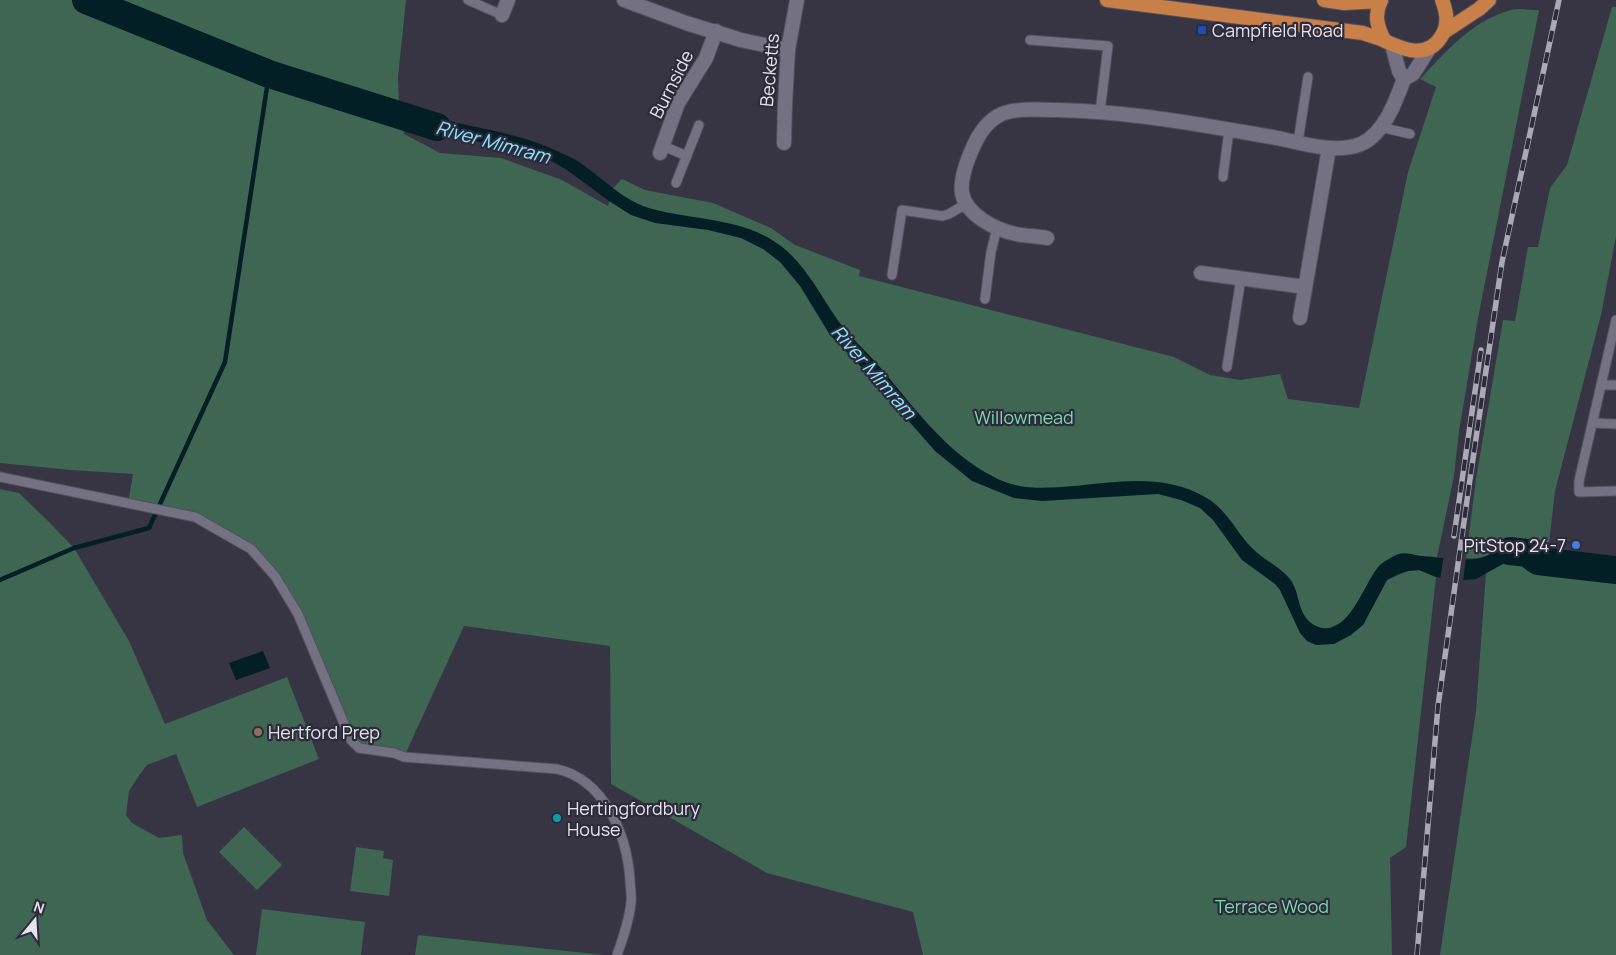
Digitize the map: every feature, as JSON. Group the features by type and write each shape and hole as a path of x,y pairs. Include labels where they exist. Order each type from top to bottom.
{"highway":[{"path":"1107,0 1350,31 1411,51 1429,49 1438,42 1444,32 1447,20 1447,12 1442,0"},
{"path":"1324,0 1344,3 1381,0 1377,11 1376,23 1388,43"},
{"path":"1444,32 1479,9 1489,0"}],"street":[{"path":"502,15 508,0"},
{"path":"624,0 686,23 762,46 788,50"},
{"name":"Becketts","path":"784,143 788,50 797,0"},
{"name":"Burnside","path":"661,150 678,103 701,68 716,32"},
{"path":"1388,43 1404,79"},
{"path":"1046,238 1016,234 997,228 982,219 966,204 962,192 966,168 981,133 987,124 997,116 1022,110 1100,112 1230,130 1329,148 1349,148 1364,143 1380,127 1398,96 1404,79 1413,74 1429,49"},
{"path":"1300,318 1329,148"},
{"path":"1201,273 1305,287"}],"lane":[{"path":"468,0 502,15"},
{"path":"1030,40 1108,46 1100,112"},
{"path":"1298,142 1308,77"},
{"path":"676,183 700,125"},
{"path":"1380,127 1410,134"},
{"path":"1223,177 1230,130"},
{"path":"661,150 687,156"},
{"path":"892,276 902,210 942,216 966,204"},
{"path":"985,299 991,252 997,228"},
{"path":"1228,367 1241,278"},
{"path":"1616,320 1614,341 1601,384 1579,492 1616,491"},
{"path":"1601,384 1616,385"},
{"path":"1593,423 1616,424"},
{"path":"0,477 195,517 251,549 275,576 298,614 351,740 359,748 394,753 404,757 557,769 570,772 586,782 599,795 611,812 628,863 631,902 617,955"}],"green space":[{"path":"0,0 406,0 398,77 399,106 404,134 440,153 501,158 562,180 608,206 613,188 622,179 645,190 713,203 771,228 795,245 860,270 859,276 1174,357 1210,375 1240,380 1280,374 1288,399 1359,408 1408,172 1436,87 1420,79 1449,49 1482,22 1512,10 1539,10 1478,318 1459,431 1454,476 1437,557 1399,554 1372,576 1355,608 1343,621 1332,627 1316,644 1334,644 1363,625 1387,580 1408,571 1419,570 1436,577 1406,847 1390,858 1392,955 923,955 913,912 767,873 611,784 610,646 464,626 404,757 359,748 298,614 251,549 195,517 128,503 133,474 0,463"},
{"path":"1612,7 1616,7 1616,236 1601,315 1555,491 1548,552 1512,543 1485,557 1466,558 1476,479 1503,320 1515,321 1528,247 1538,247 1550,188 1567,165"},
{"path":"0,489 19,493 74,548 129,641 165,724 287,677 319,759 197,807 176,754 147,765 129,791 126,815 132,823 159,838 182,835 183,853 207,920 234,955 0,955"},
{"path":"1516,559 1531,565 1542,573 1606,565 1616,568 1616,955 1440,955 1476,711 1486,573 1510,560"},
{"path":"244,827 282,865 257,890 219,852"},
{"path":"356,847 384,851 383,858 393,860 389,896 350,891"},
{"path":"262,909 365,922 361,955 256,955"},
{"path":"418,935 604,955 415,955"}],"water":[{"path":"399,106 536,142 575,160 621,194 639,204 667,212 738,226 755,231 772,240 795,258 842,325 931,427 945,442 977,467 994,477 1024,487 1075,486 1108,482 1142,481 1174,485 1205,497 1225,514 1252,548 1286,574 1296,591 1305,616 1316,626 1328,628 1338,625 1355,607 1381,564 1399,554 1407,553 1420,556 1476,559 1509,544 1518,543 1548,552 1542,573 1523,562 1510,560 1476,579 1463,580 1436,577 1419,570 1398,574 1387,580 1363,625 1351,635 1334,644 1316,645 1307,641 1300,633 1280,590 1275,584 1242,560 1213,520 1200,508 1181,500 1158,494 1042,501 1014,498 972,481 935,451 863,369 830,335 800,286 780,262 763,249 741,238 708,230 655,223 631,215 567,170 546,158 525,151 444,135 402,124"},
{"path":"263,651 270,668 236,680 229,663"}],"pier":[{"path":"1444,555 1466,556 1463,582 1440,580"}],"waterway":[{"name":"River Mimram","path":"86,0 269,74 437,127"},
{"path":"0,580 74,548 149,528 225,362 269,74"},
{"name":"River Mimram","path":"1510,551 1527,553 1538,561 1616,570"}],"railway":[{"path":"1417,955 1438,706 1502,262 1559,0"},
{"path":"1454,536 1481,350"}],"place":[{"name":"Campfield Road","path":"1202,30"},
{"name":"PitStop 24-7","path":"1576,545"},
{"name":"Hertford Prep","path":"258,732"},
{"name":"Hertingfordbury House","path":"557,818"}],"park label":[{"name":"Willowmead","path":"1024,417"},
{"name":"Terrace Wood","path":"1272,906"}]}
